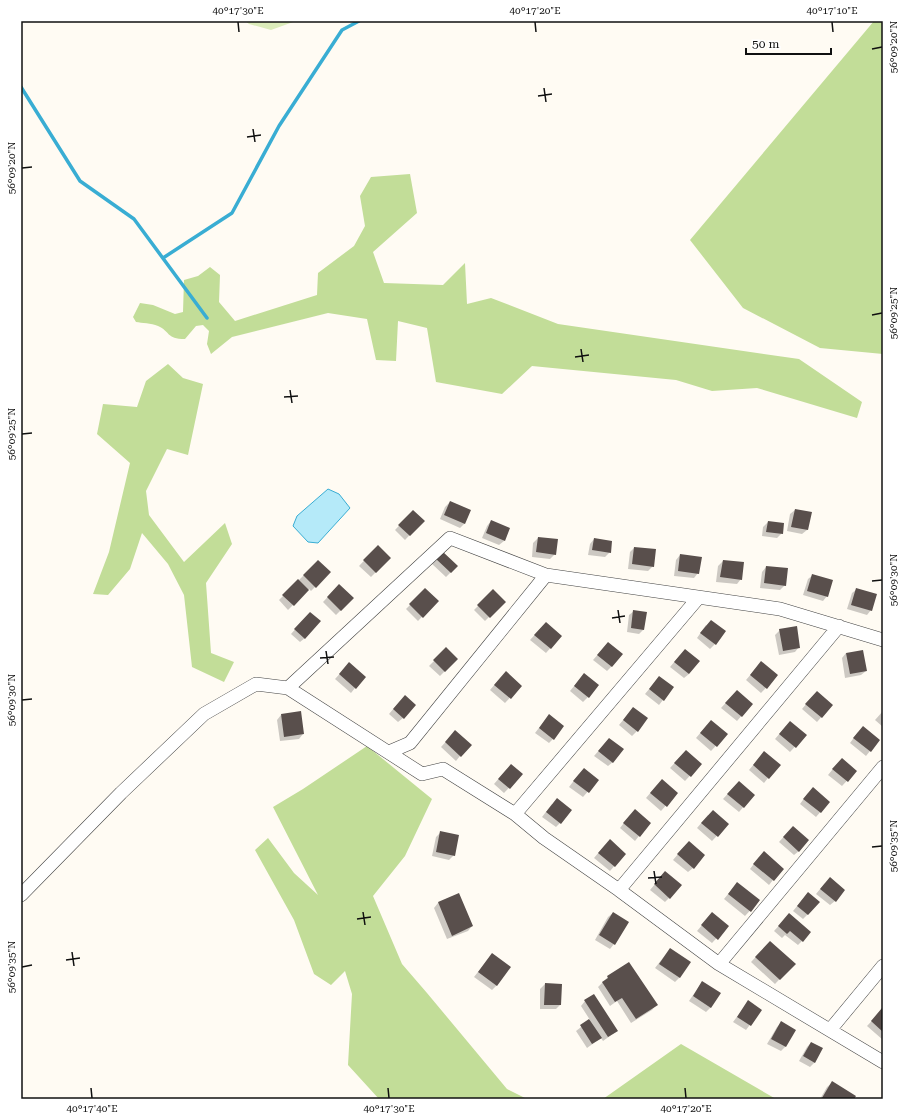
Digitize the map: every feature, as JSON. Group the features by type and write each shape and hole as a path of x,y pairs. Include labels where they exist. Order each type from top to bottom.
{"street":[{"path":"288,688 450,538 546,575 780,609 883,640"},
{"path":"389,752 410,743 546,575"},
{"path":"515,814 699,597"},
{"path":"619,890 838,626"},
{"path":"21,895 121,793 204,714 256,684 288,688 422,774 443,769 515,814 544,838 619,890 719,964 883,1062"},
{"path":"719,964 883,767"},
{"path":"830,1030 883,966"}],"green space":[{"path":"245,21 296,21 271,30 249,24"},
{"path":"874,21 883,21 883,354 820,348 743,308 690,240"},
{"path":"410,174 417,213 373,252 384,283 443,285 465,263 467,304 491,298 558,324 799,359 862,402 857,418 757,388 712,391 676,380 532,366 502,394 436,382 427,328 398,321 396,361 376,360 367,319 328,313 232,337 211,354 207,344 209,331 203,325 196,326 185,339 179,339 174,338 158,326 136,322 133,317 140,303 153,305 175,314 183,312 184,280 198,276 210,267 220,275 219,302 235,321 317,295 318,273 354,246 365,226 360,196 371,177"},
{"path":"168,364 183,378 203,384 188,455 167,449 146,491 149,515 184,562 225,523 232,544 206,583 211,653 234,662 224,682 192,667 184,595 168,564 142,533 130,569 108,595 93,594 109,552 130,463 97,434 103,404 137,407 146,381"},
{"path":"367,746 432,799 405,856 373,896 402,964 507,1089 527,1099 379,1099 348,1065 352,994 345,971 331,985 314,974 294,920 255,850 268,838 294,873 318,895 273,807 303,789"},
{"path":"681,1044 776,1099 603,1099"}],"water":[{"path":"328,489 339,494 350,508 318,543 308,542 293,526 297,516"}],"building":[{"path":"450,501 471,510 465,524 444,515"},
{"path":"795,509 812,512 808,530 791,527"},
{"path":"413,510 425,521 410,536 398,525"},
{"path":"491,520 510,528 505,541 486,533"},
{"path":"768,521 784,523 783,534 766,532"},
{"path":"538,537 558,539 556,555 536,552"},
{"path":"594,538 612,541 611,553 592,550"},
{"path":"378,545 391,558 376,573 363,560"},
{"path":"634,547 656,549 654,567 632,564"},
{"path":"442,551 458,566 451,573 435,558"},
{"path":"680,554 702,557 699,574 678,571"},
{"path":"318,560 331,572 316,588 303,575"},
{"path":"723,560 744,562 742,580 720,577"},
{"path":"766,566 788,568 786,586 764,583"},
{"path":"812,574 833,580 828,597 807,591"},
{"path":"298,579 309,590 294,606 282,595"},
{"path":"339,584 354,598 341,611 327,597"},
{"path":"425,588 439,601 423,618 409,604"},
{"path":"856,588 877,594 872,611 851,605"},
{"path":"493,589 506,602 490,618 477,605"},
{"path":"633,610 647,612 644,630 631,628"},
{"path":"310,612 321,621 305,639 294,629"},
{"path":"711,620 726,631 716,645 700,633"},
{"path":"546,622 562,636 551,649 534,635"},
{"path":"797,626 800,648 783,651 779,629"},
{"path":"608,642 623,654 612,667 597,655"},
{"path":"446,647 458,659 445,672 433,660"},
{"path":"685,649 700,661 689,674 674,662"},
{"path":"863,650 867,671 850,674 846,653"},
{"path":"761,661 778,675 767,689 750,675"},
{"path":"349,662 366,677 356,689 339,674"},
{"path":"506,671 522,686 511,699 494,685"},
{"path":"584,673 599,685 589,698 574,686"},
{"path":"659,676 674,687 664,701 649,689"},
{"path":"737,690 753,704 742,717 725,703"},
{"path":"817,691 833,705 822,718 805,704"},
{"path":"405,695 416,705 404,719 393,709"},
{"path":"633,707 648,718 638,732 623,720"},
{"path":"301,711 304,734 284,737 281,714"},
{"path":"549,714 564,726 554,740 539,728"},
{"path":"711,720 728,734 717,747 700,733"},
{"path":"790,721 807,735 796,748 779,734"},
{"path":"863,726 880,740 871,752 853,738"},
{"path":"455,730 472,745 461,757 445,742"},
{"path":"609,738 624,749 613,763 598,751"},
{"path":"686,750 702,764 691,777 674,763"},
{"path":"764,751 781,765 769,779 753,765"},
{"path":"842,758 857,771 848,782 832,769"},
{"path":"511,764 523,774 510,789 498,779"},
{"path":"584,768 599,780 589,793 573,781"},
{"path":"662,779 678,793 667,807 650,793"},
{"path":"739,781 755,795 744,808 727,794"},
{"path":"813,787 830,802 821,813 803,799"},
{"path":"557,798 572,810 561,824 546,812"},
{"path":"635,809 651,823 640,837 623,823"},
{"path":"713,810 729,824 718,837 701,823"},
{"path":"793,826 809,840 799,852 783,837"},
{"path":"440,831 459,835 455,856 436,852"},
{"path":"610,839 626,854 615,867 598,853"},
{"path":"689,841 705,855 694,869 677,854"},
{"path":"764,851 784,869 774,881 753,864"},
{"path":"665,871 682,885 670,899 654,884"},
{"path":"830,877 845,890 836,902 820,889"},
{"path":"737,882 760,900 751,912 728,894"},
{"path":"808,892 820,902 808,915 797,906"},
{"path":"459,893 473,926 452,936 438,902"},
{"path":"613,912 629,922 615,945 599,935"},
{"path":"712,912 729,926 718,940 701,925"},
{"path":"789,913 811,932 803,942 790,931 787,934 778,926"},
{"path":"770,941 796,964 780,980 755,957"},
{"path":"670,948 691,962 680,978 659,964"},
{"path":"492,953 511,967 497,986 478,972"},
{"path":"629,962 658,1005 636,1019 622,998 615,1002 602,982 608,978 607,976"},
{"path":"702,981 721,993 711,1008 693,996"},
{"path":"545,983 562,984 561,1005 544,1005"},
{"path":"594,994 618,1031 608,1037 584,1000"},
{"path":"748,1000 762,1010 751,1026 737,1017"},
{"path":"882,1008 883,1009 883,1032 871,1021"},
{"path":"589,1019 602,1038 592,1044 580,1025"},
{"path":"781,1021 796,1030 786,1047 771,1039"},
{"path":"811,1042 823,1048 815,1063 803,1056"},
{"path":"832,1081 856,1096 854,1099 822,1098"}],"waterway":[{"path":"163,258 232,213 279,126 342,30 359,21"},
{"path":"21,87 80,181 134,219 207,318"}]}
